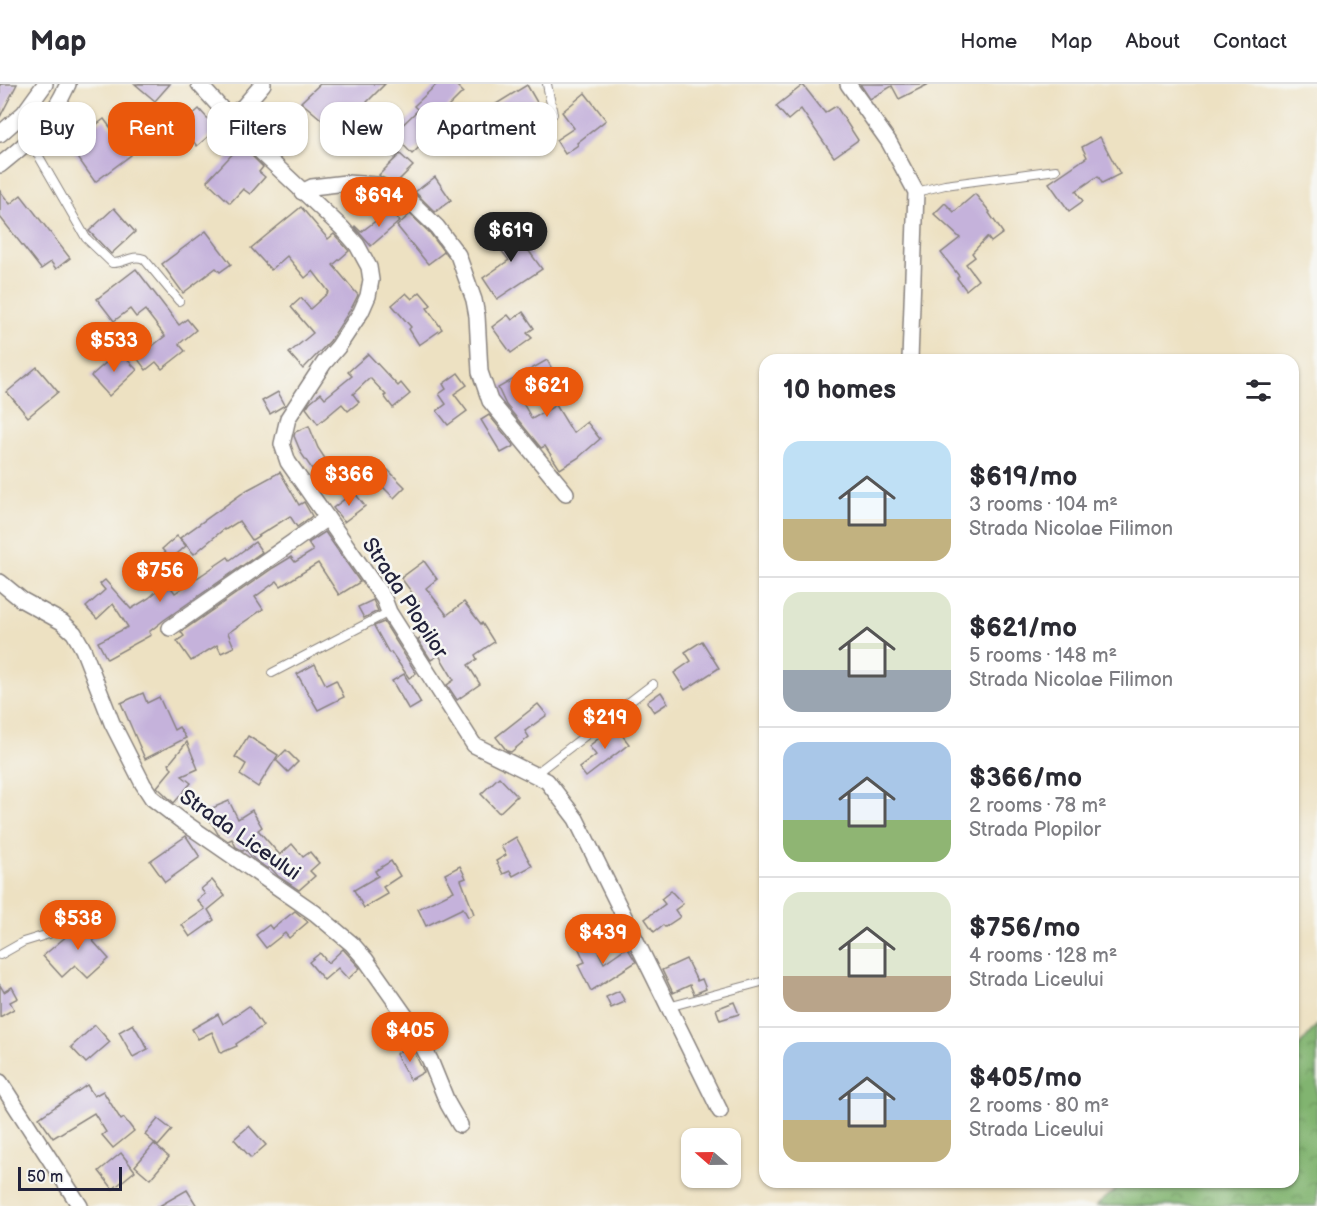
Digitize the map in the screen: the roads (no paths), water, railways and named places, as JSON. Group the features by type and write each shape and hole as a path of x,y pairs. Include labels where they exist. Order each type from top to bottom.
{"street":[{"path":"0,134 24,113 45,84"},
{"path":"58,102 68,84"},
{"name":"Strada Plopilor","path":"200,84 216,102"},
{"path":"247,102 263,84"},
{"path":"848,84 889,142 916,192 910,354"},
{"path":"0,165 18,151"},
{"name":"Strada Plopilor","path":"265,156 357,245 369,267 370,280 368,296 361,312 298,403 283,432 282,444 288,462 384,599 389,612 474,745 547,781 576,819 720,1111"},
{"path":"302,192 312,188 346,183 376,185 408,199 437,227 458,255 474,300 480,372 490,400 566,493"},
{"path":"170,628 327,518"},
{"name":"Strada Liceului","path":"0,582 22,600 62,622 74,633 83,649 112,723 152,798 315,913 352,944 366,960 409,1021 460,1125"},
{"path":"0,1082 80,1206"}],"lane":[{"path":"547,84 551,102"},
{"path":"39,156 86,238 112,263 120,264 127,258 144,259 179,301"},
{"path":"916,192 945,185 1056,170"},
{"path":"272,673 389,612"},
{"path":"535,774 653,684"},
{"path":"0,955 23,942 49,934"},
{"path":"668,1007 759,983"}]}
